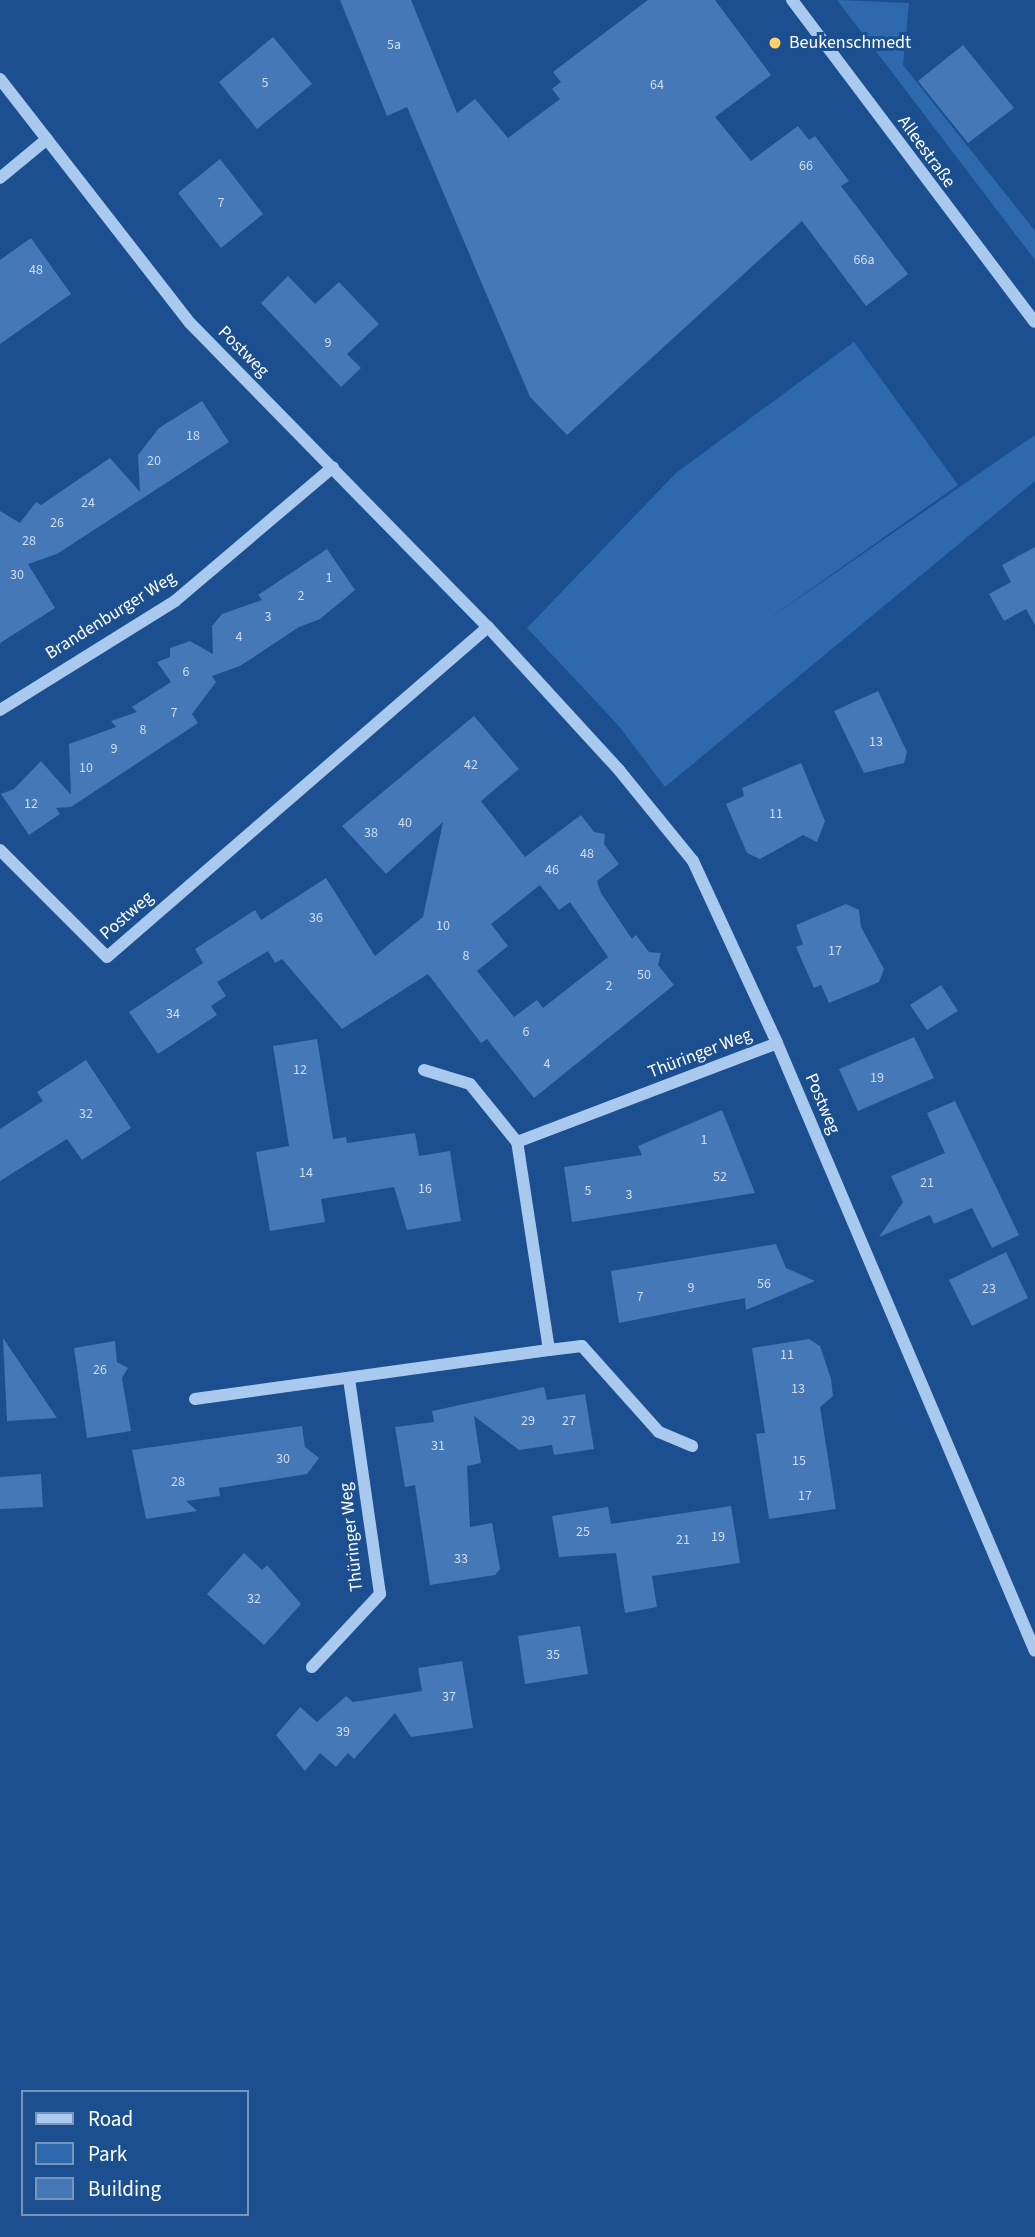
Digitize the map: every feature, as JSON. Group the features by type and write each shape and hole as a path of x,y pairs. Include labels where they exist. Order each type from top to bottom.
{"street":[{"name":"Alleestraße","path":"792,0 1035,321"},
{"name":"Postweg","path":"0,79 190,323 488,627 619,770 693,861 777,1043 1035,1651"},
{"path":"0,178 47,139"},
{"name":"Brandenburger Weg","path":"0,710 175,601 333,467"},
{"name":"Postweg","path":"0,850 107,957 488,627"},
{"name":"Thüringer Weg","path":"517,1142 777,1043"},
{"path":"424,1070 470,1084 517,1142 549,1350"},
{"path":"195,1399 582,1346 659,1432 692,1446"},
{"name":"Thüringer Weg","path":"312,1667 380,1594 349,1379"}],"green space":[{"path":"837,0 909,3 903,65 1035,231 1035,260"},
{"path":"854,342 958,485 757,627 1035,435 1035,481 665,787 618,725 527,628 676,473"}],"building":[{"path":"340,0 411,0 457,113 475,99 508,138 560,99 552,89 561,82 553,72 648,0 715,0 771,75 715,117 751,161 798,126 809,140 815,136 849,181 841,186 908,274 866,306 802,221 567,435 530,397 407,107 387,116"},
{"path":"273,37 312,84 257,129 219,82"},
{"path":"963,45 1014,108 968,143 918,81"},
{"path":"220,159 263,214 221,248 178,193"},
{"path":"31,238 71,294 0,344 0,260"},
{"path":"288,276 315,304 339,282 379,324 347,354 361,368 341,387 261,303"},
{"path":"202,401 229,442 57,554 28,564 55,608 0,643 0,511 20,523 36,502 41,505 110,458 140,492 138,455 159,428"},
{"path":"1035,547 1035,625 1026,609 1004,621 989,594 1011,582 1002,565"},
{"path":"327,549 355,590 320,619 299,627 240,666 212,676 216,682 192,714 198,723 71,807 56,808 60,814 29,835 1,794 14,789 41,761 71,795 69,744 116,727 111,721 137,712 132,707 171,682 157,662 170,657 170,648 190,641 213,654 212,626 222,614 262,600 258,595"},
{"path":"878,691 907,752 904,763 864,773 834,711"},
{"path":"474,716 519,769 481,801 525,857 581,815 594,832 605,834 604,844 619,864 597,881 601,893 632,939 636,935 649,952 661,953 658,965 674,985 534,1098 487,1039 481,1043 428,974 342,1029 282,959 275,963 268,951 217,982 226,996 211,1006 217,1015 158,1054 129,1012 203,963 195,949 255,910 261,920 326,878 375,956 423,917 443,822 386,874 342,826","holes":["540,885 559,910 570,902 608,957 543,1008 537,1000 514,1017 477,971 508,946 491,924"]},
{"path":"801,763 825,821 817,842 803,835 760,859 747,853 726,804 744,796 742,788"},
{"path":"846,904 859,910 861,927 884,969 879,982 829,1003 821,985 814,988 796,947 803,944 796,925"},
{"path":"941,985 958,1011 927,1030 910,1005"},
{"path":"914,1037 934,1078 858,1111 839,1069"},
{"path":"317,1039 333,1139 346,1137 347,1143 415,1133 419,1156 450,1151 461,1221 407,1230 394,1187 321,1199 325,1222 270,1231 256,1152 289,1146 273,1046"},
{"path":"86,1060 131,1128 82,1160 67,1139 0,1181 0,1129 43,1101 37,1092"},
{"path":"955,1101 1019,1235 992,1248 972,1208 934,1224 930,1215 879,1237 903,1202 891,1176 945,1153 927,1113"},
{"path":"722,1110 755,1193 572,1222 564,1167 642,1155 638,1146"},
{"path":"776,1244 786,1268 815,1281 746,1310 745,1298 619,1323 611,1271"},
{"path":"1006,1252 1028,1298 972,1326 949,1280"},
{"path":"3,1338 57,1418 7,1421"},
{"path":"809,1339 820,1346 831,1379 833,1396 820,1407 836,1509 769,1519 756,1434 765,1433 752,1348"},
{"path":"115,1341 117,1362 128,1368 122,1378 131,1431 87,1438 74,1348"},
{"path":"544,1387 547,1400 585,1394 594,1449 554,1455 552,1445 519,1450 474,1416 481,1463 467,1466 470,1527 492,1523 500,1569 495,1575 430,1585 415,1485 405,1487 395,1427 434,1422 432,1411"},
{"path":"302,1426 305,1447 319,1458 307,1474 219,1488 220,1496 186,1501 197,1511 146,1519 132,1450"},
{"path":"41,1474 43,1507 0,1509 0,1477"},
{"path":"731,1506 740,1563 652,1576 657,1607 625,1613 616,1553 559,1557 552,1516 608,1507 611,1524"},
{"path":"244,1553 262,1570 267,1565 301,1604 264,1645 207,1594"},
{"path":"580,1626 588,1674 525,1684 518,1636"},
{"path":"462,1661 473,1728 411,1737 395,1713 354,1759 348,1753 336,1767 320,1753 305,1771 276,1735 300,1707 317,1722 346,1696 353,1702 422,1691 418,1668"}],"place":[{"name":"Beukenschmedt","path":"775,43"}]}
